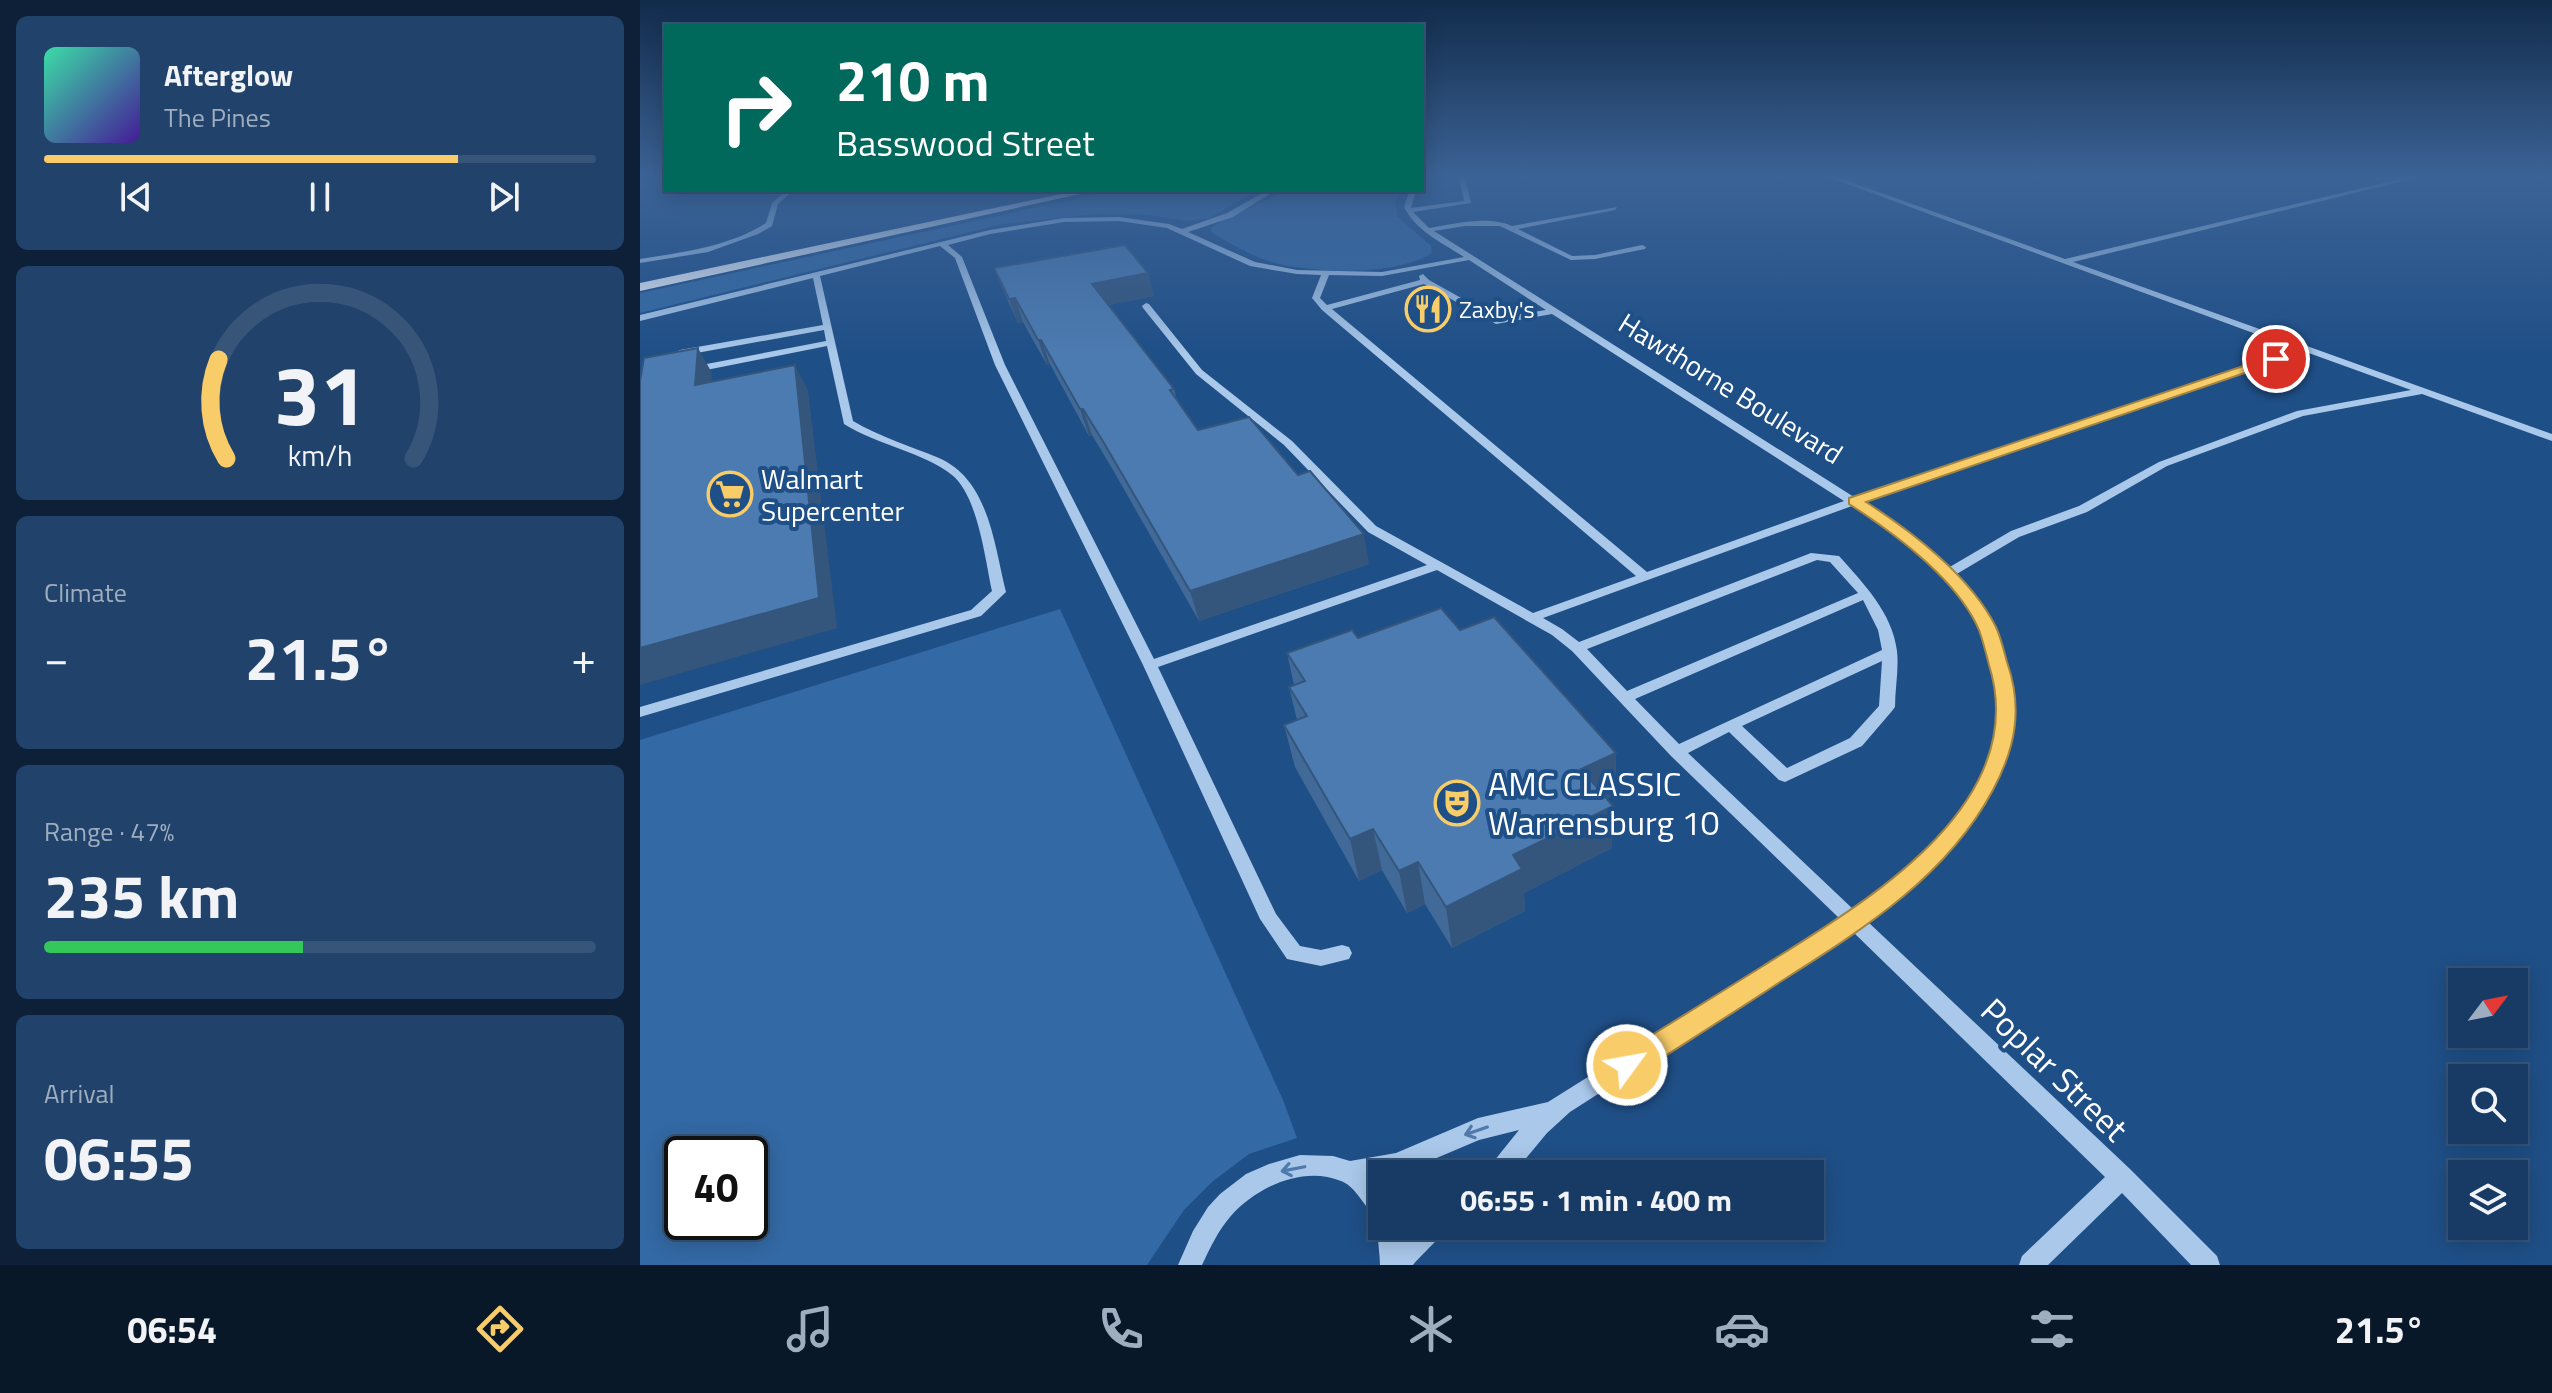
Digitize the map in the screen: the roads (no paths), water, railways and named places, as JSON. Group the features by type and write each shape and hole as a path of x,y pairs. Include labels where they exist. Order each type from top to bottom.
{"main road":[{"path":"640,287 878,236"}],"street":[{"path":"640,261 712,247 747,236"},
{"path":"640,318 974,236"},
{"path":"1194,236 1253,264 1325,275 1370,275 1469,258"},
{"name":"Hawthorne Boulevard","path":"1436,236 1898,530 1946,575 1987,627 2004,681 2008,724 1995,766 1967,818 1927,864 1854,922 1552,1112 1510,1160"},
{"path":"1529,236 1571,258 1595,257 1642,247"},
{"path":"1994,236 2552,438"},
{"path":"2066,262 2173,236"},
{"path":"942,244 958,257 1000,365 1150,665 1269,919 1294,953 1321,958 1342,953"},
{"path":"1418,268 1425,281 1457,297 1489,319 1511,321 1553,311"},
{"path":"1325,275 1316,298 1325,308 1644,576"},
{"path":"640,712 976,613 999,592 983,530 971,495 959,475 938,462 877,440 848,422 817,277"},
{"path":"1325,308 1425,281"},
{"name":"Poplar Street","path":"1146,306 1199,372 1288,443 1372,529 1557,632 1577,648 1677,752 2122,1177 2208,1265"},
{"path":"670,355 826,327"},
{"path":"684,371 830,343"},
{"path":"1531,618 1854,501 2306,349"},
{"path":"1946,575 2015,534 2083,509 2163,464 2301,413 2423,391"},
{"path":"1577,648 1816,556 1834,559 1866,594 1885,630 1890,652 1887,707 1856,742 1785,776 1731,725"},
{"path":"1150,665 1437,566"},
{"path":"1624,698 1866,594"},
{"path":"1677,752 1890,652"},
{"name":"Hawthorne Boulevard","path":"1349,1173 1396,1164 1478,1129 1552,1112"},
{"path":"1190,1265 1204,1232 1228,1202 1257,1180 1288,1167 1320,1165 1349,1173 1368,1188"},
{"path":"2031,1265 2122,1177"},
{"path":"1392,1240 1395,1265"},
{"path":"1395,1265 1418,1240"}],"place":[{"name":"Zaxby's","path":"1428,309"},
{"name":"Walmart Supercenter","path":"730,494"},
{"name":"AMC CLASSIC Warrensburg 10","path":"1457,803"}]}
